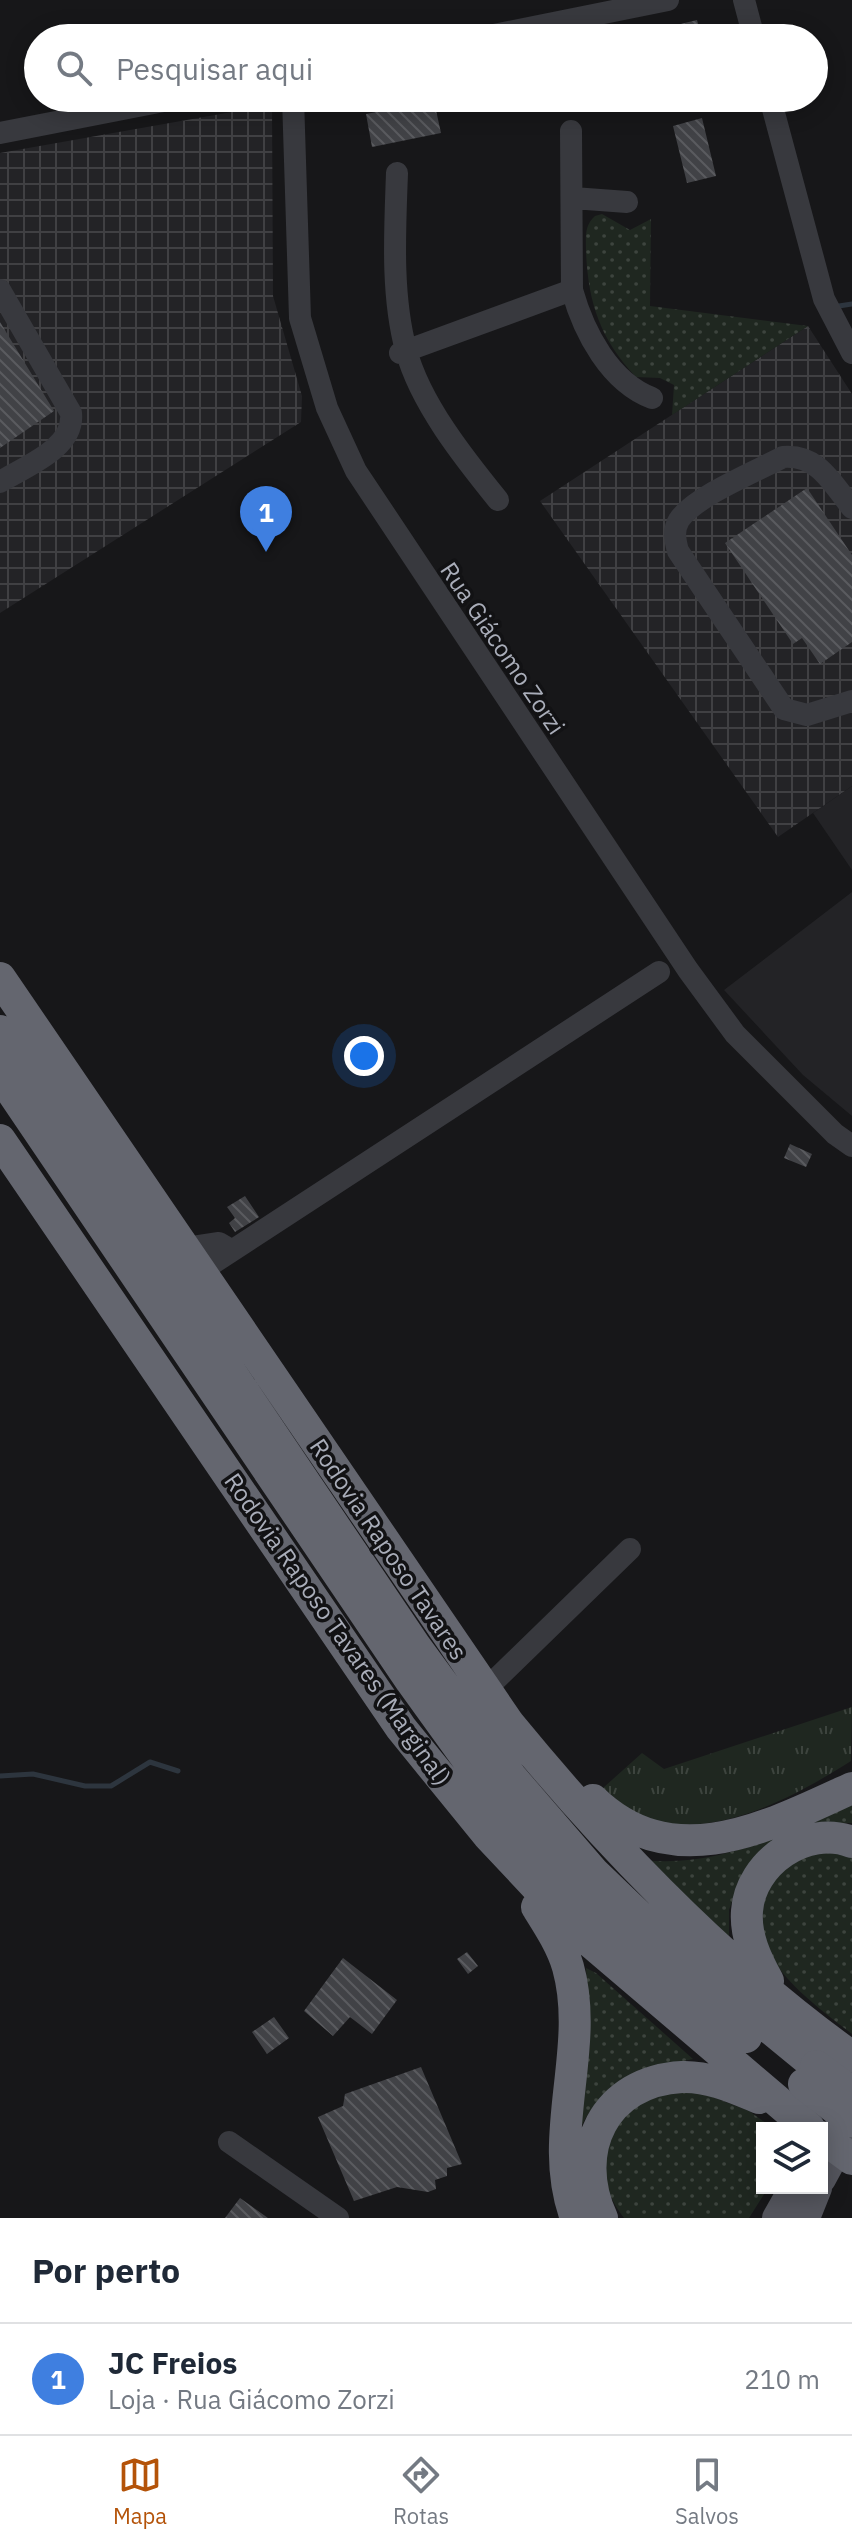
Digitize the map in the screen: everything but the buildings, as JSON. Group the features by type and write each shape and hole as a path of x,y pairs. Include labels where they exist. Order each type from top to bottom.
{"highway":[{"name":"Rodovia Raposo Tavares","path":"0,978 490,1698 562,1789 656,1887 790,2009 852,2057"},
{"name":"Rodovia Raposo Tavares","path":"0,1031 415,1646 511,1777 593,1872 810,2075 852,2122"},
{"name":"Rodovia Raposo Tavares","path":"0,1074 411,1681 489,1789 567,1880 651,1960 810,2075 852,2093"},
{"name":"Rodovia Raposo Tavares (Marginal)","path":"0,1140 401,1728 488,1835 579,1932 802,2122"},
{"path":"490,1698 606,1812 639,1832 657,1838 704,1841 729,1837 791,1816 852,1788"},
{"path":"488,1835 544,1919 568,1967 575,2017 564,2128 565,2168 576,2218"},
{"path":"790,2009 754,1953 746,1925 750,1893 772,1859 793,1844 818,1838 852,1842"},
{"path":"602,2218 590,2185 593,2140 612,2108 643,2085 684,2077 706,2079 799,2122"},
{"name":"Rodovia Raposo Tavares (Marginal)","path":"828,2141 852,2159"}],"main road":[{"path":"809,2122 852,2074"},
{"path":"828,2168 852,2122"},
{"path":"776,2218 790,2194"},
{"path":"806,2218 816,2194"}],"street":[{"path":"549,24 668,0"},
{"path":"744,0 750,24"},
{"path":"0,133 107,112"},
{"name":"Rua Giácomo Zorzi","path":"293,112 300,318 323,398 356,471 707,996 735,1034 835,1134 852,1146"},
{"path":"774,112 824,299 852,353"},
{"path":"571,131 572,290 579,316 616,376 631,390 652,398"},
{"path":"397,173 395,235 403,352 457,449 498,500"},
{"path":"573,198 627,202"},
{"path":"0,290 71,413 72,424 62,443 0,482"},
{"path":"403,352 572,290"},
{"path":"852,508 815,462 799,455 783,457 689,508 678,523 675,538 678,551 784,709 807,715 852,701"},
{"path":"194,1259 231,1250 659,972"},
{"path":"490,1698 630,1549"},
{"path":"229,2142 338,2218"}],"shaded area":[{"path":"232,112 272,112 273,296 302,396 301,422 0,613 0,153"},
{"path":"808,326 852,394 852,786 778,837 540,501"},
{"path":"852,786 852,870 813,813"},
{"path":"852,892 852,1116 803,1075 724,990"}],"green space":[{"path":"602,214 630,230 651,219 650,306 808,326 672,415 674,385 660,378 636,377 613,348 598,319 587,269 586,236 591,220"},
{"path":"852,1707 851,1761 805,1788 754,1811 701,1824 674,1824 642,1818 603,1788 642,1753 664,1769"},
{"path":"852,1803 852,1823 835,1823 736,1890 729,1910 729,1940 643,1860 671,1861 725,1854 777,1837"},
{"path":"813,1849 852,1854 852,2034 794,1986 777,1966 765,1946 758,1923 760,1900 771,1876 785,1864"},
{"path":"586,1968 596,1973 693,2059 625,2082 597,2103 579,2133 590,2043"},
{"path":"697,2091 749,2111 765,2122 756,2122 756,2194 764,2194 749,2218 624,2218 612,2199 604,2176 607,2143 632,2108 648,2098"}],"waterway":[{"path":"839,306 852,304"},
{"path":"0,1776 33,1774 85,1786 111,1786 150,1762 178,1771"}],"place":[{"name":"JC Freios","path":"266,552"}]}
